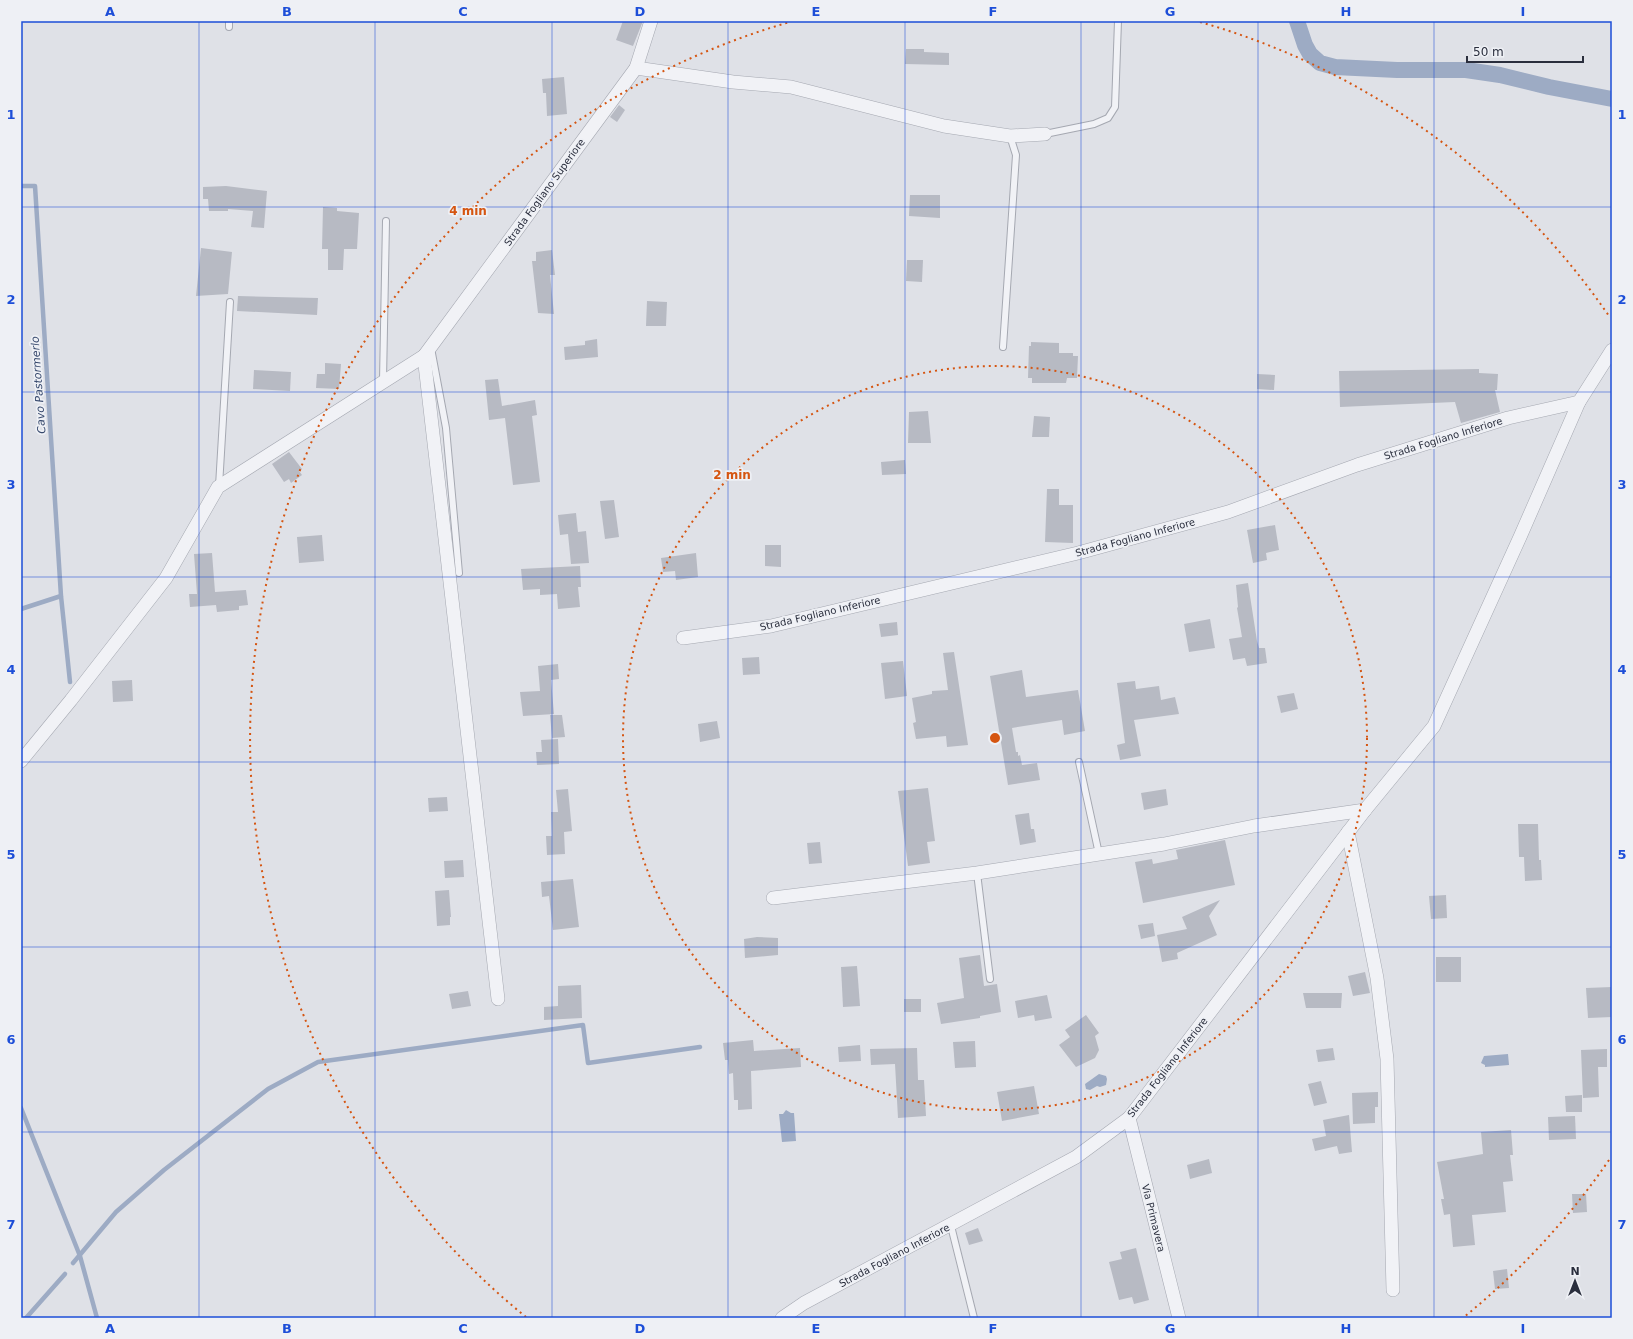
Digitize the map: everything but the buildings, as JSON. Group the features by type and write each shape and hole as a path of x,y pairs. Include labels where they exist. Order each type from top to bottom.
{"street":[{"name":"Strada Fogliano Superiore","path":"427,352 636,68 651,21"},
{"path":"636,68 733,82 791,87 944,126 1010,136 1045,134"},
{"name":"Strada Fogliano Inferiore","path":"782,1318 804,1303 951,1226 1076,1157 1129,1118 1365,810 1434,726 1520,537 1579,402 1612,350"},
{"path":"21,762 166,578 218,487 383,383 427,352 498,999"},
{"name":"Strada Fogliano Inferiore","path":"683,638 771,626 1078,553 1228,512 1357,465 1508,418 1579,402"},
{"path":"773,898 977,873 1164,844 1254,826 1365,810"},
{"path":"1348,832 1377,978 1387,1059 1393,1290"},
{"name":"Via Primavera","path":"1129,1118 1179,1318"}],"lane":[{"path":"1045,134 1094,124 1108,118 1115,107 1118,21"},
{"path":"1004,347 1016,155 1010,136"},
{"path":"383,383 386,221"},
{"path":"218,487 230,302"},
{"path":"427,352 446,428 459,573"},
{"path":"1079,762 1099,854"},
{"path":"977,873 990,979"},
{"path":"951,1226 974,1318"}],"water":[{"path":"1508,1054 1509,1065 1485,1067 1485,1065 1481,1063 1484,1056"},
{"path":"1099,1074 1106,1076 1106,1085 1100,1087 1097,1086 1090,1090 1086,1089 1085,1084"},
{"path":"786,1110 794,1113 796,1141 782,1142 779,1114 783,1114"}],"waterway":[{"path":"1297,21 1305,45 1310,54 1320,63 1335,67 1397,70 1466,70 1500,75 1549,87 1612,99"},
{"name":"Cavo Pastormerlo","path":"21,186 35,186 61,596 70,682"},
{"name":"Cavo Pastormerlo","path":"21,609 61,596"},
{"path":"73,1263 116,1212 164,1170 268,1089 318,1062 583,1025 588,1063 700,1047"},
{"path":"21,1108 80,1256 97,1318"},
{"path":"26,1318 65,1274"}]}
